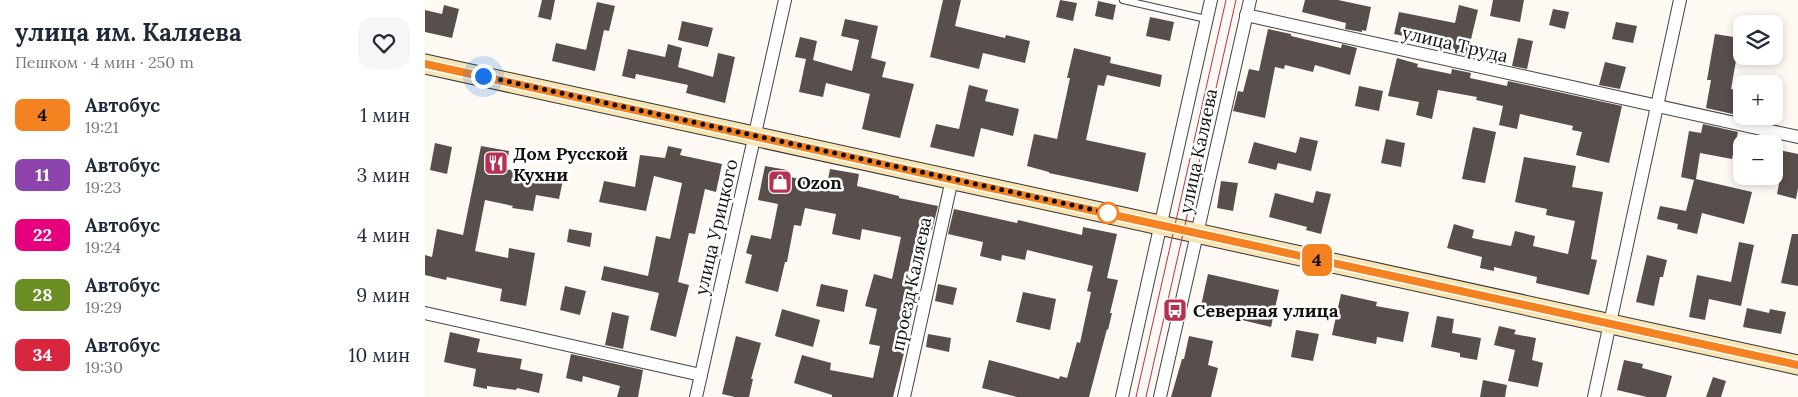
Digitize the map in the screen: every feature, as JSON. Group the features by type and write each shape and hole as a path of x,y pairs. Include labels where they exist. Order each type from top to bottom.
{"main road":[{"path":"425,64 1798,365"}],"street":[{"name":"улица Урицкого","path":"696,397 785,0"},
{"name":"улица Каляева","path":"1122,397 1211,0"},
{"name":"улица Каляева","path":"1160,397 1250,0"},
{"path":"1594,397 1680,0"},
{"name":"улица Труда","path":"1246,15 1798,137"},
{"name":"проезд Каляева","path":"904,397 952,178"},
{"path":"425,313 701,374"}],"lane":[{"path":"1123,0 1206,19"}],"building":[{"path":"542,0 555,0 551,20 538,17"},
{"path":"943,0 961,0 955,26 1005,38 1006,35 1030,41 1025,63 983,53 979,69 930,57"},
{"path":"1060,0 1077,3 1073,21 1056,17"},
{"path":"1305,0 1338,0 1371,7 1366,31 1345,29 1346,23 1302,12"},
{"path":"1493,0 1524,0 1520,22 1490,16"},
{"path":"1098,1 1116,5 1113,20 1095,16"},
{"path":"597,2 615,6 609,31 604,30 595,71 552,61 556,43 586,50"},
{"path":"444,5 459,9 452,38 425,32 425,10 442,14"},
{"path":"1459,5 1478,10 1467,56 1455,53 1455,49 1449,48 1451,43 1409,34 1408,37 1394,34 1399,12 1455,23"},
{"path":"1553,9 1569,12 1565,29 1549,25"},
{"path":"1150,17 1174,22 1170,41 1146,36"},
{"path":"845,19 878,26 871,58 886,62 882,77 914,84 900,138 862,129 870,94 826,83 823,97 799,92 806,59 795,57 800,37 817,41 813,60 852,71 859,40 841,36"},
{"path":"682,21 713,28 708,47 678,40"},
{"path":"1616,22 1637,26 1633,43 1612,39"},
{"path":"1268,29 1341,48 1342,44 1357,48 1350,75 1315,65 1313,72 1285,65 1284,69 1275,67 1265,118 1233,111 1238,91 1243,92 1249,69 1259,71"},
{"path":"1715,34 1733,37 1733,65 1735,65 1731,89 1733,89 1733,114 1706,108 1711,80 1707,80"},
{"path":"1518,38 1533,41 1527,69 1512,66"},
{"path":"668,44 682,48 678,67 713,77 718,53 735,57 725,103 686,93 688,85 636,74 635,79 622,76 628,49 665,57"},
{"path":"1074,48 1111,57 1110,63 1162,75 1160,87 1107,75 1104,86 1098,85 1086,140 1146,153 1138,192 1049,173 1027,166 1034,134 1057,139 1070,78 1067,78"},
{"path":"1397,58 1418,64 1417,67 1451,74 1452,69 1471,73 1470,78 1507,86 1508,81 1622,106 1609,163 1576,155 1582,132 1572,130 1573,126 1520,114 1517,129 1499,125 1503,106 1476,100 1477,97 1438,90 1432,119 1416,115 1419,102 1388,96"},
{"path":"1605,62 1626,67 1620,89 1599,85"},
{"path":"969,85 988,90 985,101 1019,109 1013,136 981,128 974,157 930,147 936,124 959,129"},
{"path":"1359,86 1383,91 1379,111 1355,106"},
{"path":"1703,124 1738,132 1737,135 1733,135 1732,159 1700,153 1696,179 1752,192 1744,224 1702,213 1697,234 1677,229 1678,224 1657,219 1660,206 1686,211 1694,180 1681,177 1689,131 1701,133"},
{"path":"1473,127 1496,132 1485,183 1462,179"},
{"path":"1300,137 1318,141 1311,171 1278,163 1276,170 1248,163 1254,142 1296,153"},
{"path":"1386,139 1405,143 1401,167 1381,163"},
{"path":"435,143 452,147 447,174 430,170"},
{"path":"481,146 509,151 506,169 547,178 548,172 564,175 559,199 536,195 533,211 512,208 513,206 485,200 475,251 508,258 509,248 535,253 526,306 500,301 502,289 447,277 446,280 425,275 425,255 432,257 437,229 463,235"},
{"path":"668,146 682,149 680,155 722,164 716,192 705,189 695,234 689,233 678,282 689,285 676,337 650,330 659,293 601,280 604,266 648,276 656,236 670,239 682,183 654,176 646,211 599,202 604,181 635,187 640,155 665,158"},
{"path":"1783,151 1798,154 1798,188 1796,199 1777,194 1779,185 1783,185"},
{"path":"1524,157 1576,166 1572,187 1603,192 1591,259 1597,260 1589,295 1536,283 1537,277 1494,267 1494,271 1480,268 1482,257 1447,248 1454,224 1474,230 1472,238 1511,246 1515,231 1535,236 1533,246 1568,254 1575,221 1546,215 1547,209 1515,202"},
{"path":"765,166 787,170 786,176 827,185 830,169 859,174 857,186 899,196 899,198 938,206 932,230 925,228 923,238 917,236 906,281 914,283 901,336 908,337 893,397 832,397 832,395 794,383 802,355 831,363 830,370 873,378 880,346 869,344 877,309 865,306 874,274 892,279 901,237 862,229 860,240 832,234 836,214 805,208 801,226 794,225 787,262 785,262 778,292 745,283 752,255 746,253 751,235 771,239 778,204 758,200"},
{"path":"1221,181 1238,183 1233,211 1217,208"},
{"path":"1316,191 1331,194 1321,234 1306,230 1307,227 1269,217 1275,193 1313,203"},
{"path":"954,209 1017,223 1018,220 1082,235 1083,227 1117,234 1107,278 1118,280 1108,330 1089,397 1017,397 982,388 989,360 1059,379 1060,376 1067,378 1077,342 1080,343 1091,292 1087,291 1093,266 1027,250 1025,260 1002,255 1001,261 980,256 983,242 948,234"},
{"path":"569,229 592,233 590,247 567,242"},
{"path":"1792,234 1798,234 1798,286 1781,283"},
{"path":"1739,242 1754,245 1741,306 1709,299 1705,320 1689,317 1697,275 1731,282"},
{"path":"1647,255 1667,260 1663,277 1660,277 1654,306 1636,302"},
{"path":"1208,274 1279,290 1271,327 1200,310"},
{"path":"821,284 848,290 844,312 816,306"},
{"path":"938,284 957,288 953,305 935,301"},
{"path":"565,286 586,291 580,315 560,310"},
{"path":"1023,292 1056,299 1050,330 1016,322"},
{"path":"1341,294 1377,302 1376,306 1409,312 1403,342 1377,337 1376,344 1332,335"},
{"path":"1747,308 1769,313 1770,309 1786,312 1781,334 1743,327"},
{"path":"782,309 820,320 813,347 775,336"},
{"path":"612,312 629,316 623,349 605,345"},
{"path":"1437,316 1454,319 1452,333 1481,338 1477,360 1460,357 1460,353 1431,347"},
{"path":"1499,326 1516,330 1514,334 1536,338 1532,360 1543,363 1538,387 1508,381 1515,350 1494,345"},
{"path":"1296,330 1319,334 1313,361 1291,357"},
{"path":"450,332 480,339 477,352 522,359 520,369 543,374 539,393 517,388 516,390 487,386 487,389 473,386 476,369 444,362"},
{"path":"928,334 951,338 949,352 926,347"},
{"path":"736,336 761,343 751,379 753,379 749,397 735,397 722,394"},
{"path":"1189,336 1213,341 1208,365 1218,368 1211,397 1171,397 1182,359 1184,359"},
{"path":"571,354 643,370 638,397 617,397 620,386 583,376 582,382 566,378"},
{"path":"1624,360 1643,364 1642,368 1672,376 1666,397 1647,397 1617,390"},
{"path":"1713,377 1726,381 1721,397 1706,397"},
{"path":"1483,380 1507,385 1505,397 1480,397"}],"tram line":[{"path":"1136,397 1226,0"},
{"path":"1146,397 1236,0"}],"bus line":[{"name":"4","path":"425,64 1798,365"}],"place":[{"name":"Дом Русской Кухни","path":"496,163"},
{"name":"Ozon","path":"780,182"},
{"name":"Северная улица","path":"1175,310"}],"route":[{"path":"483,76 1108,213"}]}
